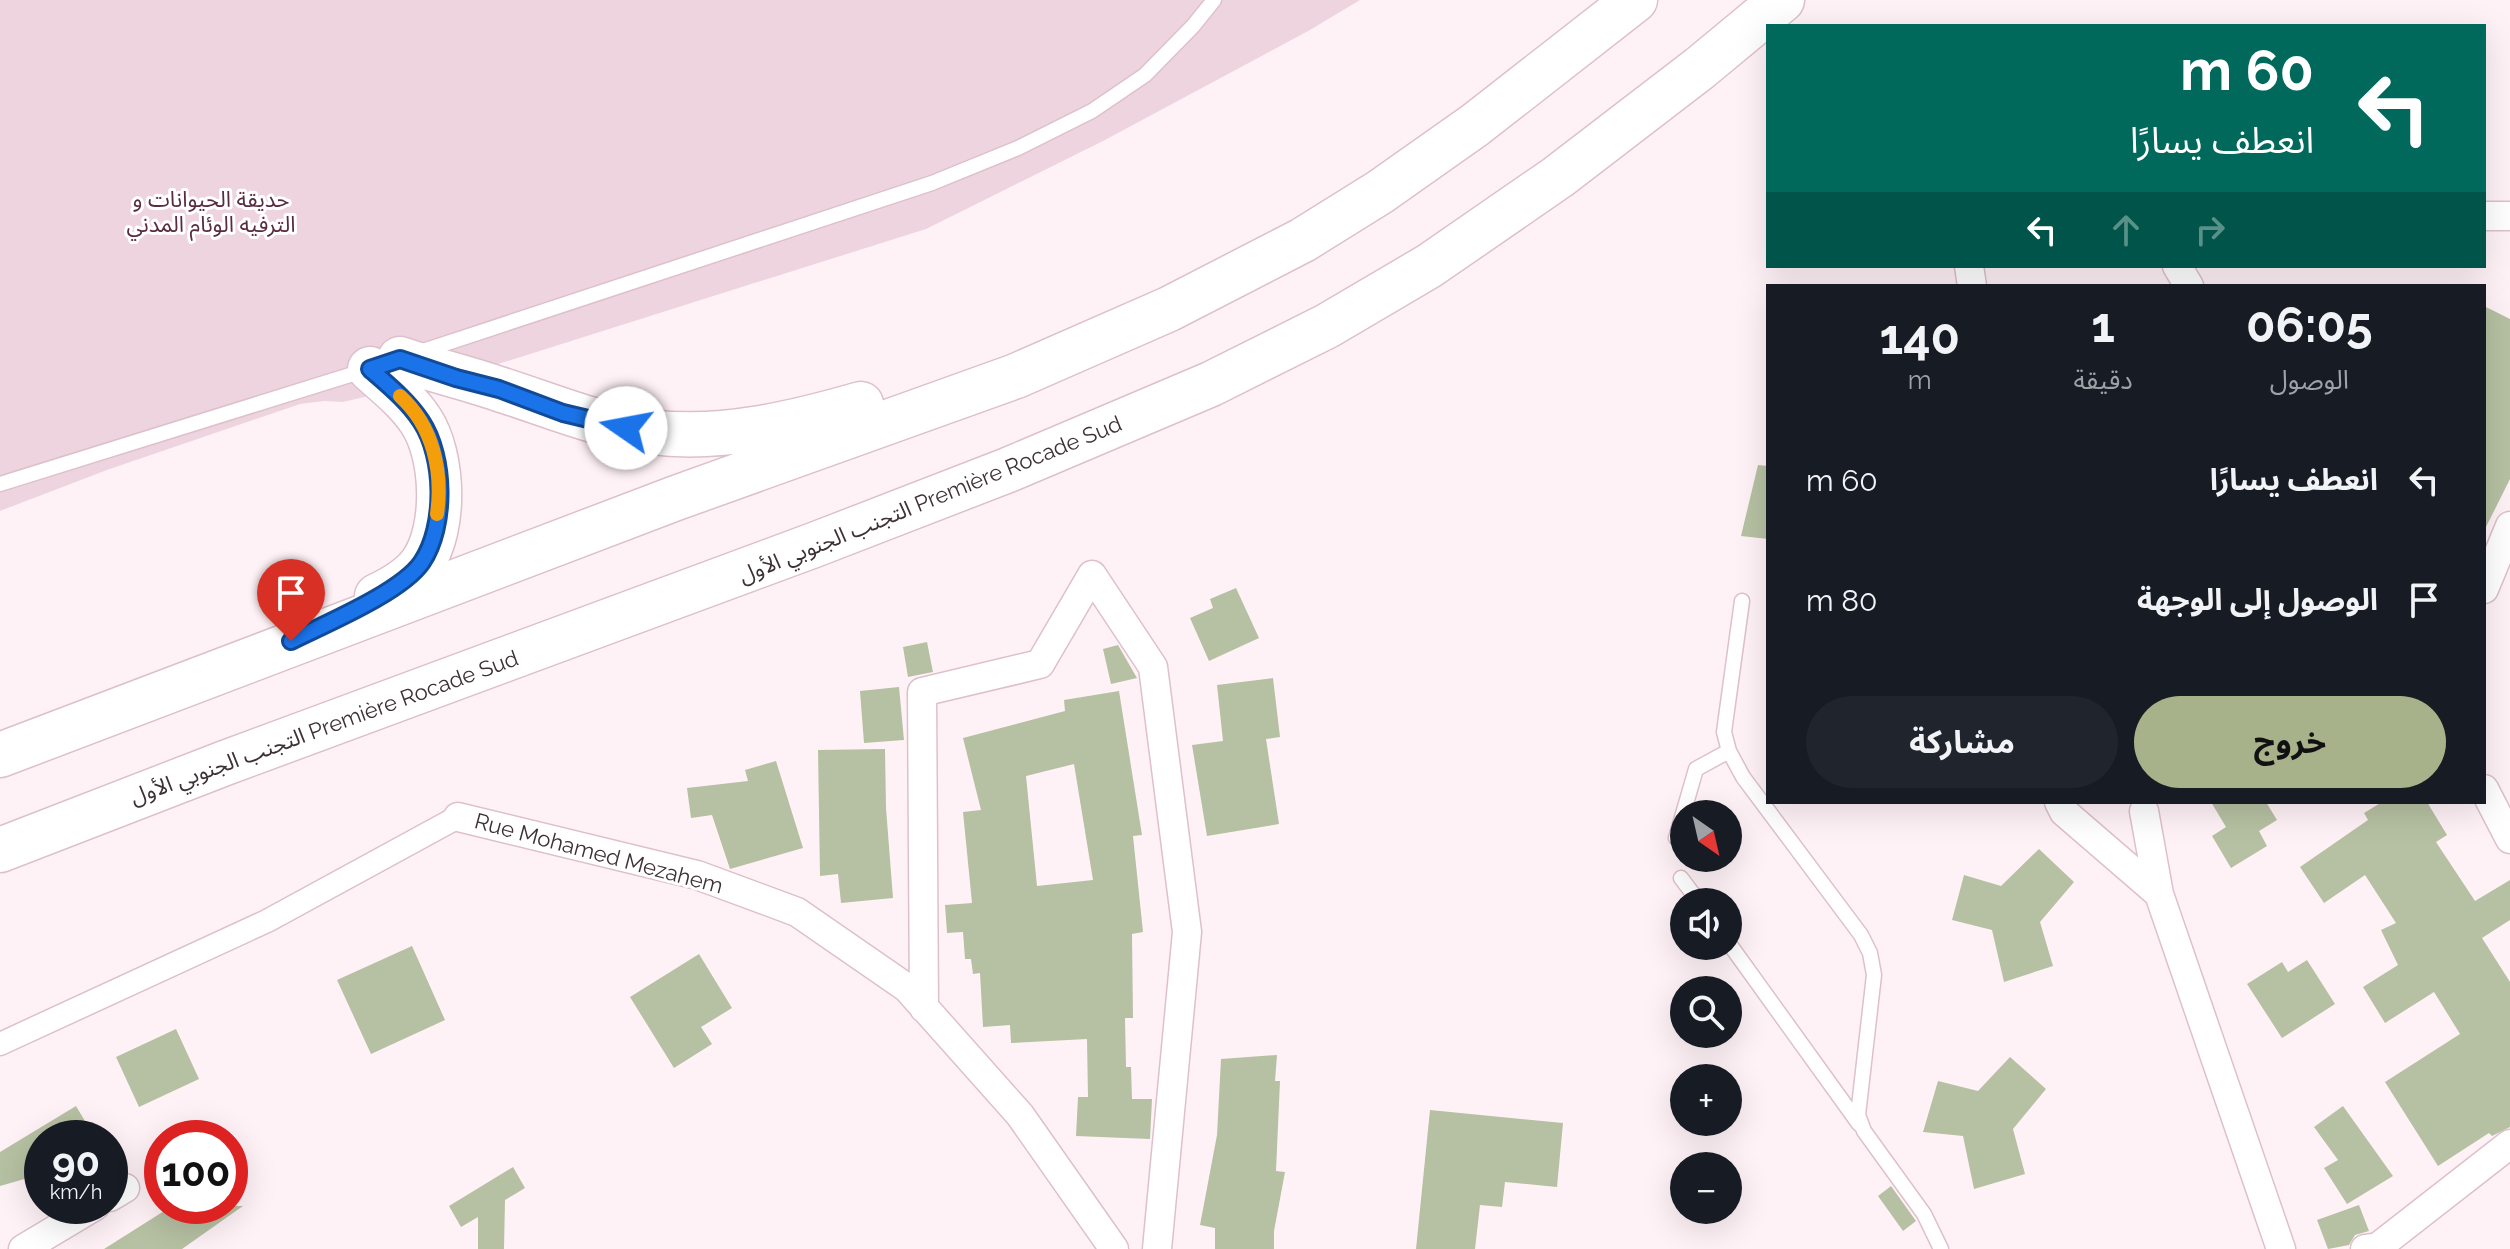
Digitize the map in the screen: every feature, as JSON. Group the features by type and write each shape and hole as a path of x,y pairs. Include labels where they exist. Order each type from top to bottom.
{"highway":[{"path":"0,755 676,498 1016,376 1235,277 1342,217 1475,125 1635,0"},
{"name":"التجنب الجنوبي الأول Première Rocade Sud","path":"0,850 212,768 814,545 1038,458 1211,384 1327,326 1429,266 1558,177 1700,68 1782,0"},
{"path":"385,364 601,423 683,434 751,429 817,417 1024,352 1121,329"},
{"path":"266,654 392,589 422,563 435,529 440,493 436,457 423,423 405,400 385,364"}],"street":[{"path":"2486,216 2510,216"},
{"path":"2486,584 2510,526"},
{"path":"924,1008 922,692 1040,664 1092,575 1153,667 1187,932 1157,1249"},
{"path":"2486,793 2510,839"},
{"path":"2060,804 2064,812 2159,894"},
{"path":"2144,811 2159,894 2281,1249"},
{"path":"0,1044 267,921 458,817"},
{"name":"Rue Mohamed Mezahem","path":"458,817 697,875 797,912 907,988 1020,1115 1114,1249"},
{"path":"2365,1249 2378,1247 2510,1144"},
{"path":"23,1249 65,1224"}],"lane":[{"path":"0,484 385,364 917,188 1018,148 1092,111 1145,75 1214,0"},
{"path":"1742,601 1724,732 1729,751 1743,777 1861,935 1870,953 1874,975 1858,1115 1864,1131"},
{"path":"1687,800 1696,769 1729,751"},
{"path":"1681,878 1688,888"},
{"path":"1741,960 1924,1214 1941,1249"}],"green space":[{"name":"حديقة الحيوانات و الترفيه الوئام المدني","path":"0,0 1360,0 1103,141 926,229 476,371 343,402 300,404 107,470 0,511"}],"building":[{"path":"2486,307 2510,319 2510,479 2486,527"},
{"path":"1758,465 1766,466 1766,539 1741,536"},
{"path":"1236,588 1259,638 1209,661 1190,618 1213,608 1210,599"},
{"path":"927,642 933,672 908,677 903,647"},
{"path":"1118,645 1137,678 1111,684 1103,649"},
{"path":"1273,678 1280,737 1266,739 1279,824 1207,836 1192,745 1223,741 1217,685"},
{"path":"899,687 904,740 864,743 860,691"},
{"path":"1119,691 1142,835 1133,836 1143,932 1132,934 1133,1018 1125,1018 1126,1067 1131,1067 1132,1099 1152,1099 1150,1139 1076,1136 1078,1097 1088,1097 1087,1039 1011,1043 1010,1025 983,1027 980,973 973,974 971,959 965,959 963,932 947,933 945,905 972,903 963,812 981,810 963,738 1065,711 1064,700","holes":["1074,764 1093,880 1037,886 1026,776"]},
{"path":"885,749 893,898 841,903 838,874 820,876 818,750"},
{"path":"776,761 803,848 730,869 712,815 691,818 687,788 748,781 745,770"},
{"path":"2212,804 2267,804 2277,820 2259,831 2267,846 2231,868 2212,836 2226,827"},
{"path":"2379,804 2428,804 2447,835 2436,842 2475,901 2510,880 2510,920 2482,938 2510,982 2510,1127 2492,1136 2489,1133 2438,1166 2385,1082 2460,1034 2434,992 2385,1023 2363,987 2398,965 2381,930 2396,923 2365,875 2324,903 2300,867 2368,820 2364,813"},
{"path":"2039,849 2074,882 2040,922 2053,966 2004,982 1992,930 1952,920 1964,875 2001,886"},
{"path":"412,946 445,1020 371,1054 337,980"},
{"path":"699,954 732,1008 701,1027 712,1044 674,1068 630,997"},
{"path":"2307,960 2335,1004 2282,1038 2247,984 2282,962 2288,972"},
{"path":"176,1029 199,1079 139,1107 116,1057"},
{"path":"1277,1055 1275,1081 1280,1081 1276,1171 1285,1172 1274,1231 1274,1249 1215,1249 1215,1228 1200,1225 1217,1135 1221,1059"},
{"path":"2010,1057 2046,1089 2013,1129 2025,1174 1974,1189 1963,1136 1923,1132 1938,1081 1978,1091"},
{"path":"76,1106 84,1120 53,1120"},
{"path":"2343,1106 2393,1176 2347,1204 2324,1168 2338,1160 2314,1127"},
{"path":"1430,1110 1563,1123 1557,1187 1505,1182 1502,1207 1480,1205 1475,1249 1416,1249"},
{"path":"24,1137 24,1179 0,1186 0,1152"},
{"path":"513,1167 525,1188 505,1200 504,1249 478,1249 478,1217 461,1227 449,1206"},
{"path":"1891,1186 1916,1221 1903,1231 1878,1196"},
{"path":"2359,1205 2369,1231 2355,1235 2349,1245 2328,1249 2317,1220"},
{"path":"144,1224 217,1224 182,1249 104,1249"}],"slow traffic":[{"path":"400,396 423,423 436,457 440,493 437,514"}],"route":[{"path":"291,641 392,589 422,563 435,529 440,493 436,457 423,423 405,400 370,369 400,359 499,389 563,413 626,428"}]}
